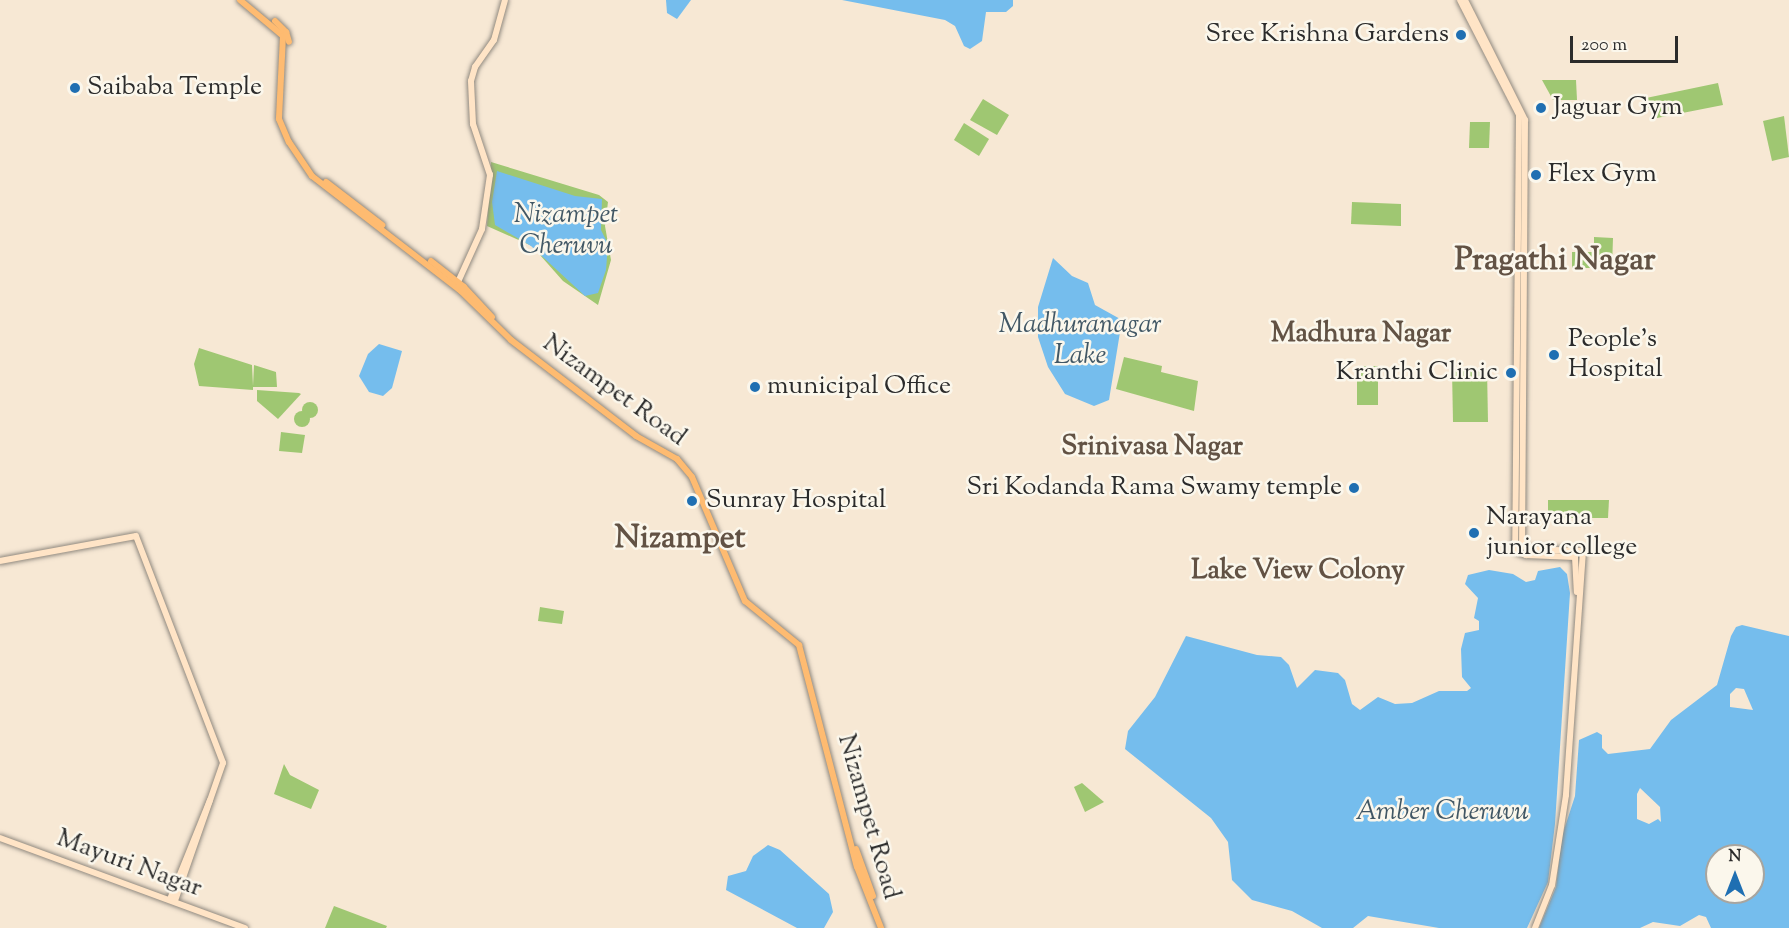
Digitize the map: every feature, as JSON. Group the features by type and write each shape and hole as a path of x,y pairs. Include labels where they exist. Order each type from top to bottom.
{"main road":[{"path":"458,282 482,229 490,175 474,124 471,81 479,60 494,40 505,0"},
{"path":"1460,0 1519,115 1515,542 1518,552 1526,555 1576,554 1583,550 1565,799 1552,885 1534,928"},
{"path":"1465,0 1525,120 1522,544 1527,549 1576,554"},
{"name":"Nizampet Road","path":"244,1 278,23 287,36 282,118 312,170 458,282 511,340 636,436 681,463 695,481 745,600 800,645 857,867 883,928"},
{"name":"Nizampet Road","path":"244,1 275,25 285,40 279,119 306,168 475,302"},
{"path":"0,561 136,536 224,763 172,900"},
{"path":"1534,928 1551,882 1562,803 1577,589 1576,554"},
{"name":"Mayuri Nagar","path":"0,838 245,928"}],"green space":[{"path":"1542,80 1576,80 1577,100 1553,100"},
{"path":"1718,83 1723,105 1657,118 1655,107 1648,108 1646,98"},
{"path":"983,99 1009,115 997,135 970,120"},
{"path":"1784,116 1789,157 1772,161 1763,121"},
{"path":"1470,122 1490,122 1489,148 1469,148"},
{"path":"964,123 989,139 979,156 954,140"},
{"name":"Nizampet Cheruvu","path":"491,162 599,195 608,202 605,226 611,260 598,305 563,281 532,246 487,226"},
{"path":"1352,202 1401,204 1401,226 1351,224"},
{"path":"1594,237 1613,238 1612,268 1572,268 1572,252 1594,252"},
{"path":"199,348 252,365 253,386 254,365 276,372 277,387 253,387 253,390 199,386 194,364"},
{"path":"1124,357 1162,366 1161,372 1198,381 1194,411 1116,389"},
{"path":"1357,366 1378,366 1378,405 1357,405"},
{"path":"1487,369 1488,422 1453,422 1452,370"},
{"path":"257,390 301,394 278,419 257,401"},
{"path":"310,402 316,404 318,410 316,416 310,418 304,416 302,410 304,404"},
{"path":"302,411 308,413 310,419 308,425 302,427 296,425 294,419 296,413"},
{"path":"281,432 305,435 302,453 279,451"},
{"path":"1548,500 1609,500 1608,518 1548,518"},
{"path":"540,607 564,611 562,624 538,621"},
{"path":"284,764 290,775 319,790 311,809 274,794"},
{"path":"1082,783 1104,802 1085,812 1074,787"},
{"path":"334,906 387,926 386,928 325,928"}],"water":[{"path":"666,0 691,0 677,19 667,13"},
{"path":"842,0 1013,0 1013,6 1006,12 986,12 982,41 970,49 964,46 955,26 945,20"},
{"name":"Nizampet Cheruvu","path":"497,171 575,196 602,199 601,230 608,244 606,270 598,293 585,296 531,246 495,225 492,202"},
{"name":"Madhuranagar Lake","path":"1053,258 1072,276 1088,283 1095,305 1122,320 1109,400 1094,406 1065,394 1048,367 1038,337 1038,307"},
{"path":"379,344 402,351 392,388 383,396 369,392 359,376 368,354"},
{"name":"Amber Cheruvu","path":"1560,567 1567,574 1570,593 1555,824 1548,882 1527,928 1439,928 1368,916 1353,928 1322,928 1292,911 1252,900 1232,880 1228,842 1211,818 1125,749 1128,731 1155,697 1186,636 1257,655 1281,657 1289,665 1297,688 1315,670 1338,673 1345,680 1352,704 1360,710 1378,697 1395,704 1412,703 1439,691 1467,691 1471,688 1462,677 1461,649 1465,633 1479,630 1479,621 1474,618 1478,598 1465,584 1468,575 1489,570 1513,574 1526,582 1535,580 1538,571"},
{"name":"Amber Cheruvu","path":"1742,625 1789,636 1789,928 1711,928 1706,917 1699,915 1680,926 1653,922 1640,928 1539,928 1556,887 1562,836 1575,796 1579,740 1597,732 1602,735 1602,748 1608,754 1650,749 1671,720 1717,685 1731,636 1736,627","holes":["1736,688 1744,689 1753,710 1730,707 1730,694","1640,788 1660,807 1661,822 1658,819 1649,824 1637,819 1637,794"]},
{"path":"768,845 780,850 829,894 833,912 824,928 797,928 726,890 728,876 746,871 753,856"}],"place":[{"name":"Sree Krishna Gardens","path":"1461,35"},
{"name":"Saibaba Temple","path":"75,88"},
{"name":"Jaguar Gym","path":"1541,108"},
{"name":"Flex Gym","path":"1536,175"},
{"name":"People's Hospital","path":"1554,355"},
{"name":"Kranthi Clinic","path":"1511,373"},
{"name":"municipal Office","path":"755,387"},
{"name":"Sri Kodanda Rama Swamy temple","path":"1354,488"},
{"name":"Sunray Hospital","path":"692,501"},
{"name":"Narayana junior college","path":"1474,533"}],"district":[{"name":"Pragathi Nagar","path":"1555,261"},
{"name":"Madhura Nagar","path":"1361,335"},
{"name":"Srinivasa Nagar","path":"1152,448"},
{"name":"Nizampet","path":"680,539"},
{"name":"Lake View Colony","path":"1298,572"}]}
